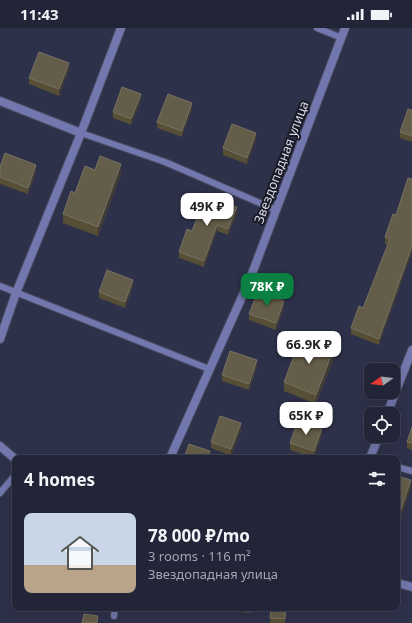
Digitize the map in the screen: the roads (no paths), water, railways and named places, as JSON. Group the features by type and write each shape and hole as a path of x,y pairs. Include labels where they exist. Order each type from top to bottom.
{"street":[{"path":"0,339 16,293 81,133 121,28"},
{"name":"Звездопадная улица","path":"171,455 250,279 345,28"},
{"path":"0,101 81,133"},
{"path":"390,407 412,350"},
{"path":"371,455 376,443"},
{"path":"0,446 12,456"},
{"path":"400,583 412,587"}],"lane":[{"path":"317,28 342,38"},
{"path":"81,133 165,162 276,210"},
{"path":"0,286 209,369"},
{"path":"400,468 412,471"},
{"path":"0,493 12,478"},
{"path":"114,616 115,611"}]}
